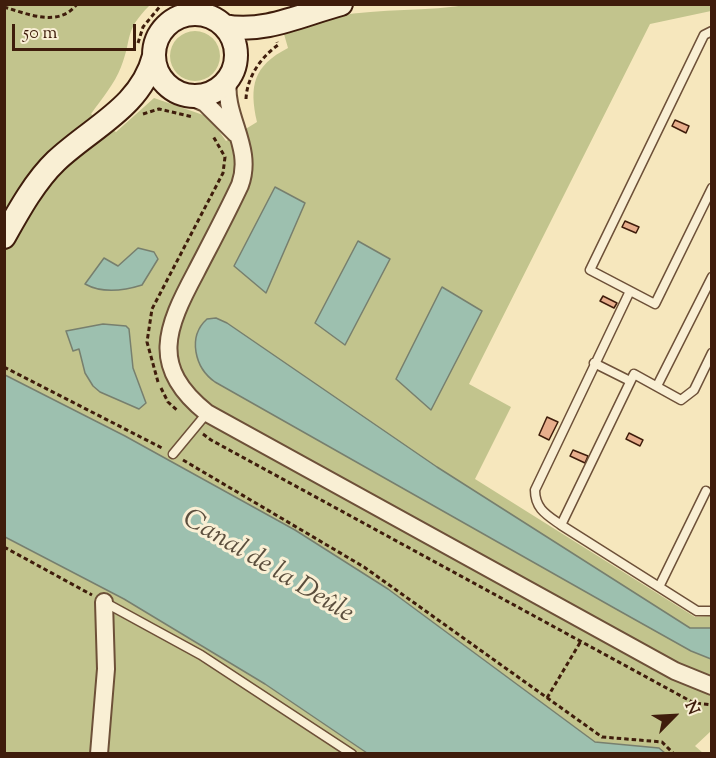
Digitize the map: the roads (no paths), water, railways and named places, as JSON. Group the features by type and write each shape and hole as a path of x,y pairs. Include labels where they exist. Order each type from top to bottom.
{"street":[{"path":"4,237 54,163 125,109 148,76 159,37 175,14 212,16 253,28 280,25 341,4"},
{"path":"212,16 236,49 228,95 232,124 240,139 246,159 240,186 176,310 168,337 167,350 173,375 185,393 207,413 675,671 711,686"},
{"path":"125,109 180,92 212,92 231,74 245,51 280,25"},
{"path":"154,56 159,73 180,92 205,103 232,124"},
{"path":"99,753 106,669 104,602"}],"lane":[{"path":"711,31 704,35 590,270 655,304 711,188"},
{"path":"657,386 711,276"},
{"path":"630,291 535,490 535,499 539,509 561,525 659,587 698,611 711,610"},
{"path":"561,525 634,374 681,400 688,398 694,390 711,353"},
{"path":"594,363 630,381"},
{"path":"173,454 207,413"},
{"path":"659,587 706,491"},
{"path":"104,602 201,655 352,753"}],"water":[{"path":"275,187 305,203 266,293 234,266"},
{"path":"358,241 390,259 345,345 315,323"},
{"path":"138,248 154,252 158,259 142,285 113,290 99,289 85,284 104,258 118,266"},
{"path":"442,287 482,311 431,410 396,379"},
{"path":"216,318 227,323 437,467 690,628 711,628 711,659 691,651 215,382 202,369 196,352 197,334 207,319"},
{"path":"103,324 126,326 129,329 133,368 146,403 139,409 100,392 93,386 85,373 79,349 73,351 66,331"},
{"name":"Canal de la Deûle","path":"5,375 125,436 295,530 388,589 595,742 659,748 665,753 367,753 265,684 124,599 5,537"}]}
